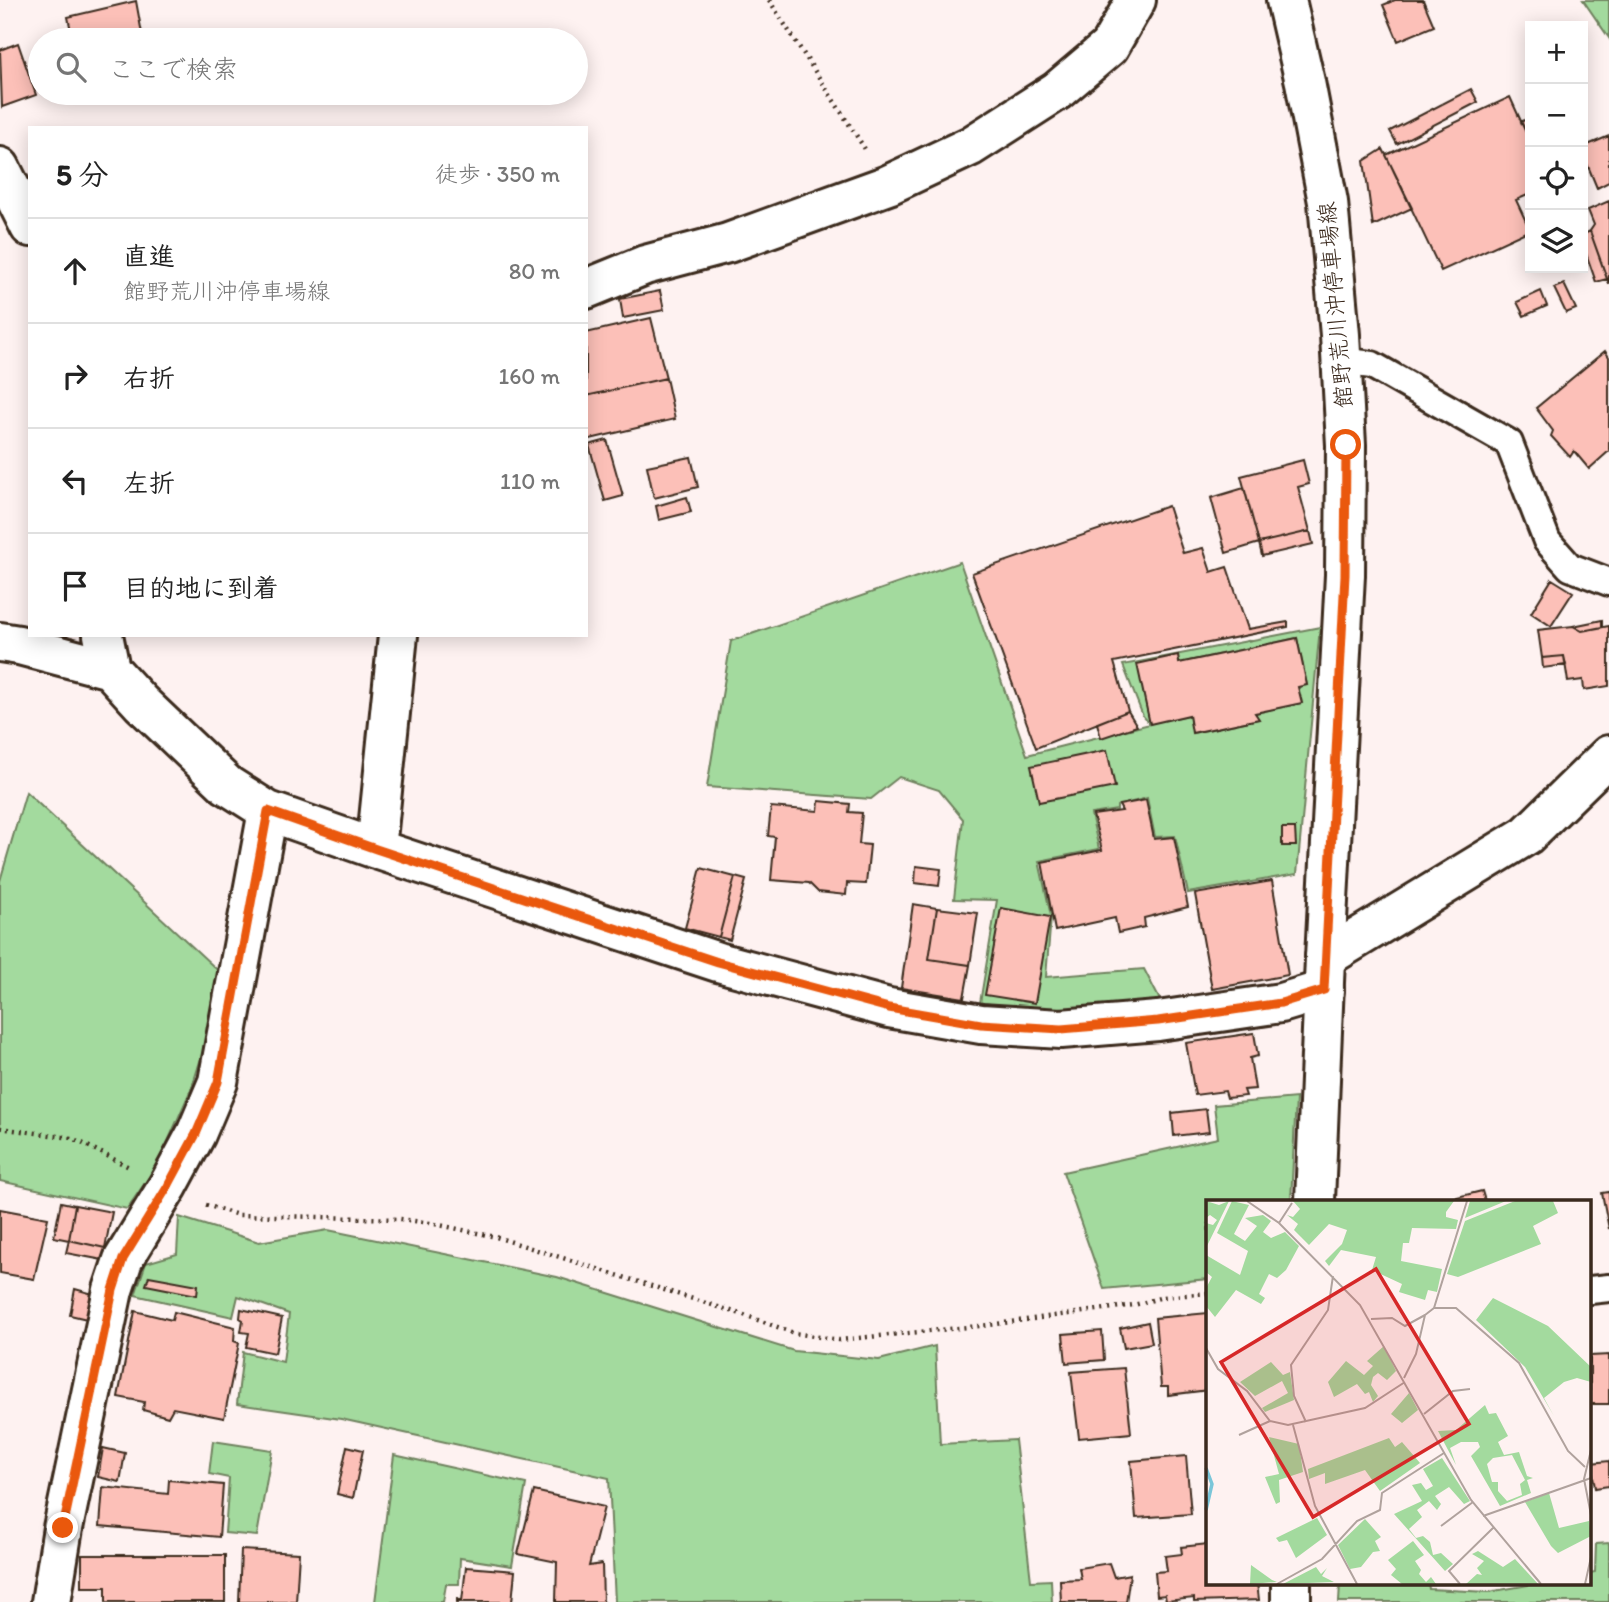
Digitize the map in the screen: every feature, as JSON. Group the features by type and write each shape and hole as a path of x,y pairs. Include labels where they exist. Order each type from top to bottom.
{"street":[{"path":"588,288 645,265 728,243 888,185 971,146 1056,91 1109,47 1136,0"},
{"name":"館野荒川沖停車場線","path":"1286,0 1328,202 1346,445 1345,575 1315,1200"},
{"path":"0,167 28,223"},
{"path":"376,849 398,637"},
{"path":"0,642 106,652 141,703 227,785 268,811 718,962 889,1008 981,1024 1061,1029 1158,1021 1281,1003 1527,835 1609,755"},
{"path":"51,1602 63,1528 113,1290 123,1259 196,1134 218,1082 268,811"},
{"path":"1291,1584 1291,1602"}],"lane":[{"path":"1341,361 1372,365 1508,443 1547,541 1570,567 1609,582"}],"path":[{"path":"769,0 888,185"},
{"path":"0,1128 72,1138 205,1204 237,1215 400,1219 430,1223 496,1237 794,1333 839,1340 989,1325 1134,1304 1163,1297 1206,1293"}],"green space":[{"path":"1583,0 1609,0 1609,38"},
{"path":"960,562 1027,755 1150,724 1143,716 1123,665 1320,627 1297,874 1188,893 1175,836 1155,837 1147,798 1117,806 1117,810 1091,814 1099,849 1039,861 1051,916 1046,977 1144,969 1162,1004 1079,1012 980,1003 997,900 954,899 963,819 939,790 899,777 871,799 707,787 731,641","holes":["1297,638 1307,685 1298,687 1301,703 1255,713 1258,719 1193,733 1189,715 1150,723 1138,664 1178,656 1179,663"]},
{"path":"26,792 226,978 192,1087 158,1164 127,1209 0,1181 0,881"},
{"path":"1296,1098 1291,1200 1206,1200 1206,1279 1104,1289 1063,1172 1218,1138 1214,1105"},
{"path":"179,1217 259,1242 328,1230 557,1277 794,1351 879,1360 935,1346 940,1444 1015,1440 1031,1581 1051,1580 1052,1602 615,1602 609,1478 341,1419 237,1404 243,1352 283,1362 289,1314 238,1296 233,1317 135,1295 146,1263 177,1254"},
{"path":"213,1441 272,1450 257,1536 225,1533 229,1478 209,1474"},
{"path":"394,1455 526,1484 512,1566 460,1558 459,1584 446,1584 443,1602 375,1602"},
{"path":"1609,1543 1609,1602 1339,1602 1340,1584 1428,1584 1429,1589 1489,1592 1533,1584 1592,1584 1596,1544"}],"building":[{"path":"1395,0 1423,0 1434,26 1398,41 1383,5"},
{"path":"136,1 141,28 70,28 68,17"},
{"path":"18,43 28,72 28,98 2,107 0,50"},
{"path":"1471,89 1478,102 1397,144 1390,131"},
{"path":"1510,97 1525,130 1525,196 1516,200 1525,219 1525,232 1441,271 1386,155"},
{"path":"1609,136 1609,182 1597,188 1588,166 1588,145"},
{"path":"1383,149 1412,208 1373,226 1364,161"},
{"path":"1609,201 1609,284 1590,231 1594,225 1588,210"},
{"path":"1590,231 1607,279 1596,282 1588,259"},
{"path":"1564,284 1576,309 1566,313 1554,288"},
{"path":"660,291 664,310 623,318 620,299"},
{"path":"1541,291 1547,306 1524,316 1517,302"},
{"path":"651,318 666,378 588,396 588,333"},
{"path":"1605,351 1609,357 1609,451 1589,469 1574,451 1570,457 1551,436 1553,431 1536,408"},
{"path":"666,378 675,419 588,440 588,396"},
{"path":"607,440 623,496 605,501 589,445"},
{"path":"691,457 698,487 654,498 647,466"},
{"path":"1303,460 1309,484 1298,487 1310,531 1259,543 1241,476"},
{"path":"1244,488 1259,543 1226,553 1211,498"},
{"path":"687,497 691,512 659,520 656,506"},
{"path":"1168,506 1183,553 1203,548 1211,572 1227,567 1248,629 1288,622 1288,627 1114,662 1128,711 1036,748 972,573"},
{"path":"1310,531 1313,544 1262,556 1259,543"},
{"path":"1552,579 1573,592 1551,626 1531,613"},
{"path":"1602,620 1602,627 1582,631 1573,626"},
{"path":"1573,626 1582,631 1609,626 1609,686 1584,690 1583,680 1568,682 1564,656 1542,658 1538,630"},
{"path":"1297,638 1307,685 1298,687 1302,703 1255,713 1259,719 1192,733 1189,715 1150,724 1137,664 1178,655 1179,663"},
{"path":"1564,656 1566,665 1543,668 1542,658"},
{"path":"1128,711 1137,726 1101,738 1097,723"},
{"path":"1107,750 1115,787 1039,802 1031,766"},
{"path":"1146,800 1154,839 1174,837 1188,907 1144,918 1145,927 1118,933 1115,918 1055,931 1042,862 1102,850 1093,815 1122,811 1119,805"},
{"path":"819,801 850,804 849,812 862,813 859,844 870,845 866,884 847,883 846,895 818,892 809,883 771,880 775,837 768,836 771,807 818,811"},
{"path":"1282,828 1295,828 1296,846 1282,846"},
{"path":"916,866 941,869 939,886 915,883"},
{"path":"701,868 735,877 719,937 685,928"},
{"path":"735,877 746,880 730,940 719,937"},
{"path":"1272,881 1288,975 1212,989 1195,894"},
{"path":"913,904 937,908 929,959 970,965 964,998 901,988"},
{"path":"937,908 978,913 970,965 929,959"},
{"path":"1001,908 1050,917 1035,1003 985,995"},
{"path":"1254,1033 1258,1056 1250,1058 1255,1089 1244,1090 1246,1096 1227,1098 1225,1091 1195,1095 1186,1043"},
{"path":"1206,1109 1209,1132 1174,1136 1172,1113"},
{"path":"1482,1191 1485,1200 1445,1200"},
{"path":"1609,1192 1609,1229 1602,1193"},
{"path":"61,1202 75,1205 69,1240 54,1237"},
{"path":"75,1205 112,1212 105,1248 69,1240"},
{"path":"0,1209 48,1218 34,1279 0,1273"},
{"path":"69,1240 105,1248 103,1260 66,1253"},
{"path":"149,1276 198,1285 197,1295 146,1285"},
{"path":"75,1289 93,1294 87,1319 70,1315"},
{"path":"241,1309 282,1318 275,1353 246,1347 249,1333 241,1332"},
{"path":"135,1311 172,1320 174,1312 235,1327 234,1341 239,1343 224,1418 173,1408 168,1417 143,1410 144,1402 118,1397"},
{"path":"1206,1313 1206,1390 1168,1395 1168,1387 1161,1387 1155,1318"},
{"path":"1148,1322 1152,1343 1124,1348 1120,1328"},
{"path":"1102,1331 1104,1360 1066,1363 1063,1334"},
{"path":"1609,1355 1609,1404 1592,1404 1592,1356"},
{"path":"1124,1368 1131,1433 1079,1438 1071,1372"},
{"path":"347,1446 363,1450 353,1498 337,1494"},
{"path":"103,1448 125,1453 120,1482 98,1477"},
{"path":"1186,1456 1191,1514 1136,1518 1131,1461"},
{"path":"1609,1461 1609,1486 1595,1488 1592,1463"},
{"path":"169,1480 223,1485 219,1537 100,1526 103,1487 168,1494"},
{"path":"534,1491 604,1507 589,1566 602,1564 603,1602 556,1602 557,1562 518,1554"},
{"path":"1206,1544 1206,1584 1257,1584 1259,1600 1194,1602 1194,1598 1166,1601 1165,1595 1157,1596 1155,1572 1167,1571 1165,1556 1182,1554 1181,1547"},
{"path":"241,1550 299,1553 296,1602 239,1602"},
{"path":"82,1555 225,1555 225,1602 106,1602 106,1587 82,1587"},
{"path":"1109,1563 1114,1577 1130,1574 1126,1602 1061,1602 1060,1580 1081,1579 1079,1568"},
{"path":"466,1567 515,1571 512,1602 457,1602 457,1599 462,1601"}],"route":[{"path":"63,1528 113,1290 123,1259 196,1134 218,1082 268,811 718,962 889,1008 981,1024 1061,1029 1158,1021 1281,1003 1324,990 1345,575 1346,445"}]}
